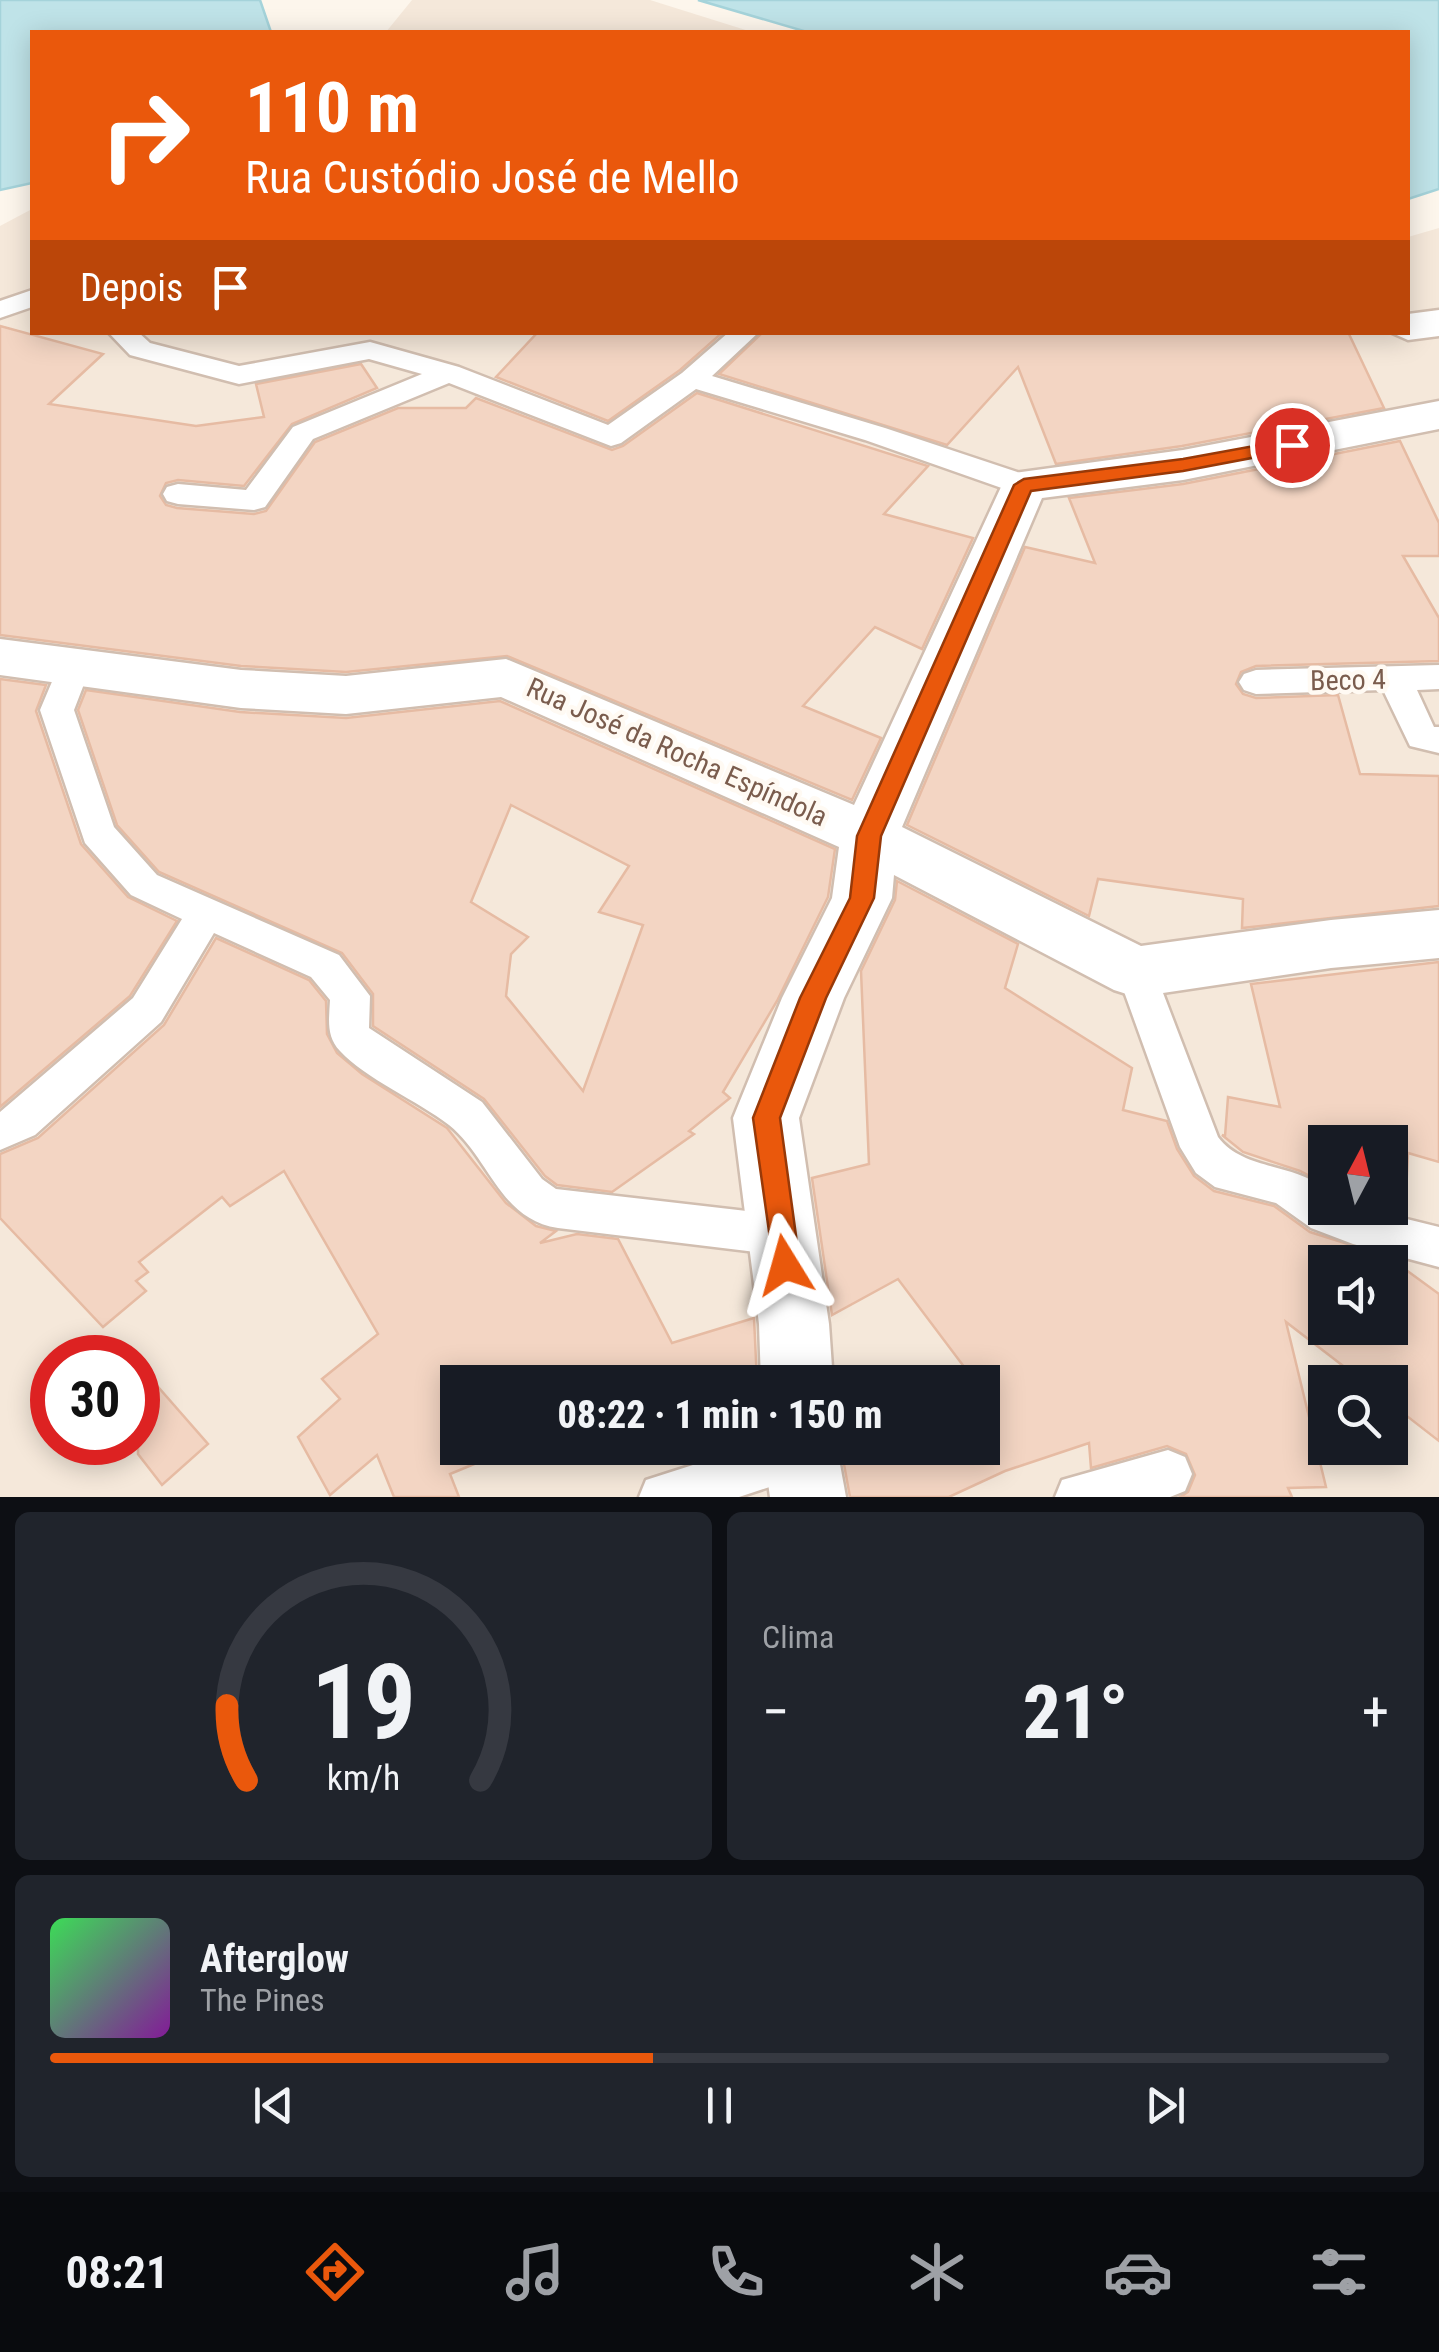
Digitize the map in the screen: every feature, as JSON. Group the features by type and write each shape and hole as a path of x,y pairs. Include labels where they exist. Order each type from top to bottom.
{"street":[{"path":"1410,326 1439,323"},
{"path":"797,1365 766,1118 813,998 862,898 869,836 1024,485 1183,465 1439,415"},
{"name":"Rua José da Rocha Espíndola","path":"0,657 241,689 346,695 506,678 869,836 1136,972"},
{"path":"1136,972 1331,944 1439,934"}],"lane":[{"path":"0,310 30,299"},
{"path":"124,335 140,349 240,375 370,350 448,373 612,437 742,335"},
{"path":"178,494 254,500 303,433 448,373"},
{"path":"692,378 1024,485"},
{"path":"74,666 57,710 98,833 144,885 325,966 350,996 349,1031 355,1040 468,1116 528,1193 546,1206 781,1235"},
{"name":"Beco 4","path":"1256,682 1439,678"},
{"path":"1395,679 1422,738 1439,740"},
{"path":"0,1132 20,1122 147,1010 206,914"},
{"path":"1136,972 1200,1147 1210,1163 1246,1181 1286,1186 1331,1216 1439,1247"},
{"path":"663,1497 749,1465"},
{"path":"1079,1497 1168,1474"}],"shaded area":[{"path":"412,0 650,0 746,30 388,30"},
{"path":"30,210 30,335 1410,335 1410,236 1439,228 1439,1497 0,1497 0,226"}],"water":[{"path":"0,0 260,0 270,30 30,30 30,183 0,190"},
{"path":"698,0 1439,0 1439,189 1410,198 1410,30 800,30"}],"building":[{"path":"0,326 103,354 49,404 196,426 264,417 256,384 361,364 377,388 292,424 244,486 178,480 166,483 160,496 166,505 177,508 254,514 266,511 315,442 398,408 466,408 476,398 612,450 697,393 928,466 884,514 973,538 922,649 875,627 803,706 881,738 852,800 507,656 346,672 241,666 0,635"},
{"path":"535,335 720,335 680,370 608,421 496,377"},
{"path":"760,335 1349,335 1384,408 1182,446 1056,464 1018,367 947,445 719,374"},
{"path":"1400,441 1439,523 1439,556 1403,556 1439,618 1439,661 1256,666 1241,672 1236,684 1243,694 1256,698 1338,695 1360,774 1439,776 1439,906 1242,928 1243,899 1098,879 1089,916 907,825 1025,547 1095,563 1069,498 1183,484"},
{"path":"0,679 46,685 36,711 81,844 128,897 177,921 130,996 0,1107"},
{"path":"86,690 240,712 346,718 500,701 835,849 828,897 777,1001 723,1092 730,1098 689,1131 694,1134 612,1192 557,1185 545,1176 484,1099 373,1026 373,994 342,953 159,872 117,825 78,710","holes":["511,805 629,866 599,912 643,925 583,1091 506,996 511,954 528,937 471,902"]},
{"path":"897,881 1018,944 1005,988 1132,1068 1123,1110 1167,1121 1177,1149 1194,1176 1214,1191 1274,1206 1310,1232 1351,1245 1308,1245 1308,1339 1286,1322 1308,1413 1308,1465 1321,1465 1326,1487 1288,1488 1292,1497 1180,1497 1188,1492 1195,1475 1186,1454 1167,1446 1091,1468 1089,1443 1005,1471 949,1497 850,1497 844,1465 1000,1465 1000,1365 963,1365 898,1279 832,1315 812,1178 869,1164 861,971 895,900"},
{"path":"216,938 309,980 326,1001 327,1034 337,1053 362,1074 447,1128 506,1203 536,1226 556,1231 540,1243 577,1234 618,1239 672,1343 754,1318 756,1365 440,1365 440,1465 472,1465 450,1474 459,1497 394,1497 377,1455 330,1495 298,1437 340,1399 322,1379 378,1334 284,1171 230,1206 222,1197 139,1262 148,1272 136,1281 146,1291 103,1327 0,1218 0,1154 38,1138 164,1025"},
{"path":"1439,962 1439,1162 1408,1153 1408,1125 1308,1125 1308,1175 1243,1152 1222,1135 1225,1136 1228,1097 1280,1107 1251,984"},
{"path":"1408,1271 1439,1294 1439,1441 1408,1417 1408,1365 1342,1365 1316,1345 1408,1345"},
{"path":"160,1389 208,1444 162,1485 147,1465 160,1465"}],"route":[{"path":"785,1265 766,1118 813,998 862,898 869,836 1024,485 1183,465 1292,445"}]}
